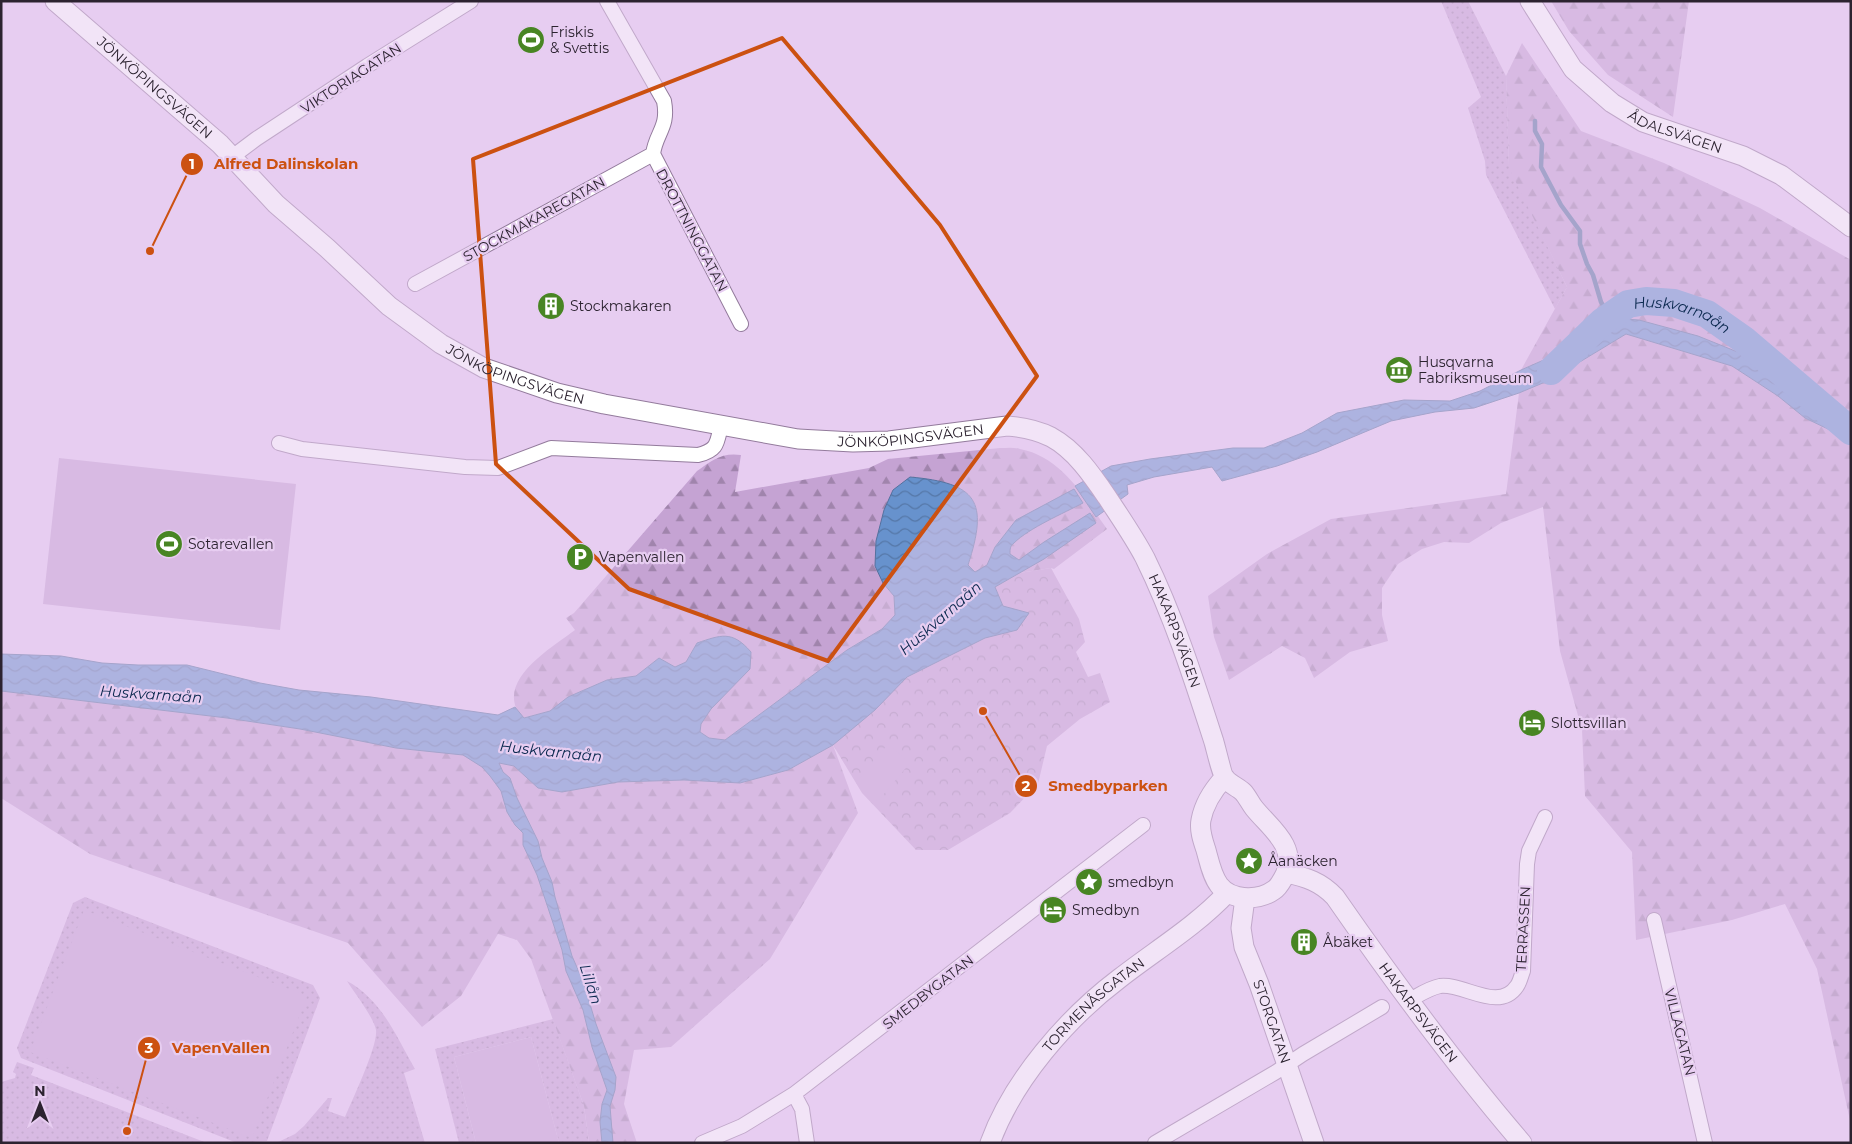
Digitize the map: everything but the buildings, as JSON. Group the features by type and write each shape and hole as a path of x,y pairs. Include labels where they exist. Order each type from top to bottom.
{"street":[{"name":"JÖNKÖPINGSVÄGEN","path":"54,1 213,138 276,204 327,248 389,306 459,356 484,368 557,393 604,404 798,438 853,442 934,436 1007,426 1021,427 1036,431 1055,440 1072,452 1089,472 1125,524"},
{"name":"VIKTORIAGATAN","path":"232,157 256,139 367,66 470,1"},
{"name":"DROTTNINGGATAN","path":"607,1 664,101 665,122 654,147 653,154 741,324"},
{"name":"ÅDALSVÄGEN","path":"1530,1 1574,69 1612,103 1643,122 1743,156 1781,175 1851,227"},
{"name":"STOCKMAKAREGATAN","path":"415,284 653,154"},
{"path":"279,443 321,451 466,467 498,468 551,448 698,455 710,452 716,446 721,425"},
{"name":"HAKARPSVÄGEN","path":"1125,524 1156,583 1200,698 1224,778"},
{"path":"1224,778 1243,792 1283,842 1287,856 1286,873 1274,891 1253,898 1245,898 1227,893 1219,886 1204,843 1200,821 1213,791 1224,778"},
{"name":"TERRASSEN","path":"1408,1001 1427,990 1441,986 1455,987 1488,998 1505,996 1517,987 1523,972 1529,851 1545,817"},
{"name":"SMEDBYGATAN","path":"702,1143 742,1126 794,1094 1143,825"},
{"name":"HAKARPSVÄGEN","path":"1286,873 1310,878 1326,888 1335,897 1408,1001 1522,1143"},
{"name":"TORMENÅSGATAN","path":"990,1143 998,1120 1018,1088 1040,1056 1073,1020 1118,979 1196,921 1227,893"},
{"name":"STORGATAN","path":"1245,898 1242,918 1242,939 1314,1143"},
{"name":"VILLAGATAN","path":"1654,920 1705,1143"},
{"path":"1155,1143 1288,1066 1303,1054 1382,1007"},
{"path":"794,1094 802,1109 807,1143"}],"highlighted area":[{"path":"782,38 940,225 1037,376 828,661 629,589 496,464 473,159"}],"green space":[{"path":"1441,1 1468,1 1506,76 1509,165 1567,287 1555,309 1486,175 1485,161 1468,108 1481,97"},
{"path":"1551,1 1689,1 1673,117 1608,75 1569,31"},
{"path":"1522,43 1581,131 1664,163 1760,208 1851,260 1851,418 1760,361 1612,318 1580,344 1521,370 1567,287 1509,168 1506,76"},
{"path":"1626,334 1732,366 1778,396 1805,418 1851,440 1851,1125 1817,969 1785,904 1732,920 1636,940 1632,852 1585,796 1582,730 1560,651 1543,507 1501,523 1469,543 1444,542 1422,549 1398,564 1382,588 1382,615 1388,641 1350,652 1314,678 1305,658 1282,646 1229,680 1214,637 1208,596 1267,554 1331,519 1506,494 1519,393 1550,380"},
{"path":"1000,448 1018,448 1035,453 1060,469 1071,480 1107,529 1054,569 1019,573 1004,558 1006,533 995,547 987,565 975,572 969,569 968,565 977,525 977,511 972,499 963,491 950,484 910,477 883,583 894,596 895,615 882,629 847,650 725,740 709,738 700,732 701,724 711,709 697,643 686,662 675,667 659,658 636,676 607,680 568,697 550,711 523,718 516,709 514,694 524,672 544,653 575,630 566,618 574,613 697,471 712,461 722,456 741,455 735,492 869,468 888,459"},
{"name":"Sotarevallen","path":"59,458 296,484 280,630 43,604"},
{"path":"1051,568 1079,619 1085,642 1076,652 1088,677 1100,673 1110,702 1080,719 1047,746 1038,784 1010,813 948,850 916,850 862,793 833,745 907,677 985,638 1017,630 1003,606 995,587 1019,573"},
{"path":"1,691 227,718 300,729 396,748 463,754 514,766 538,788 562,792 618,782 684,780 740,783 788,770 833,745 858,813 770,959 671,1047 634,1050 624,1104 637,1143 589,1143 584,1106 531,959 517,940 498,934 461,996 422,1027 348,943 90,854 1,798"},
{"path":"888,744 910,763 878,801 856,783"},
{"path":"85,897 313,985 320,998 267,1141 237,1143 21,1058 17,1048 73,903"},
{"path":"84,910 307,996 252,1138 30,1052"},
{"path":"347,981 370,998 379,1008 415,1069 404,1073 425,1143 276,1143 295,1134 328,1098 332,1098 328,1111 345,1117 369,1060 376,1038 376,1030 368,1012"},
{"path":"553,1019 584,1106 589,1143 559,1143 531,1037 454,1057 476,1143 459,1143 435,1049"},
{"path":"531,1037 559,1143 476,1143 454,1057"},
{"path":"17,1062 34,1068 31,1075 207,1143 1,1143 1,1082 15,1078 16,1074 13,1072"}],"water":[{"name":"Huskvarnaån","path":"1612,318 1639,320 1698,336 1760,361 1851,418 1851,440 1805,418 1778,396 1732,366 1626,334 1550,380 1519,393 1474,408 1435,412 1391,421 1317,452 1277,466 1222,481 1212,467 1154,477 1127,485 1128,494 1096,517 1075,486 1111,466 1233,448 1264,448 1302,433 1337,413 1404,400 1450,401 1480,391 1521,370 1580,344"},
{"path":"910,477 950,484 963,491 972,499 977,511 977,525 968,565 975,572 987,565 995,547 1016,520 1074,489 1083,503 1020,537 1012,545 1010,554 1019,560 1090,513 1096,523 1044,559 995,587 1003,606 1029,613 1017,630 985,638 907,677 875,710 833,745 788,770 740,783 684,780 618,782 562,792 538,788 514,766 499,763 503,772 510,778 517,798 538,841 542,858 552,882 572,956 583,981 596,1024 616,1077 615,1090 610,1106 613,1143 602,1143 600,1122 602,1104 607,1090 592,1047 583,1010 566,971 562,950 537,875 523,845 523,833 515,825 507,812 501,791 482,767 463,755 396,748 300,729 227,718 1,691 1,654 61,656 102,663 187,665 260,683 299,690 371,697 498,715 515,707 524,718 550,711 568,697 607,680 636,676 659,658 675,667 686,662 697,643 726,636 738,640 751,652 750,669 711,709 701,724 700,732 709,738 725,740 847,650 882,629 895,615 894,596 883,583 875,566 876,541 884,510 893,490"}],"waterway":[{"path":"1535,121 1535,131 1542,144 1541,167 1561,205 1580,231 1580,244 1593,275 1601,302 1610,317"},
{"name":"Huskvarnaån","path":"1551,371 1602,322 1628,304 1646,301 1674,303 1707,314 1744,340 1851,431"}],"place":[{"name":"Friskis & Svettis","path":"531,40"},
{"name":"Alfred Dalinskolan","path":"150,251"},
{"name":"Stockmakaren","path":"551,306"},
{"name":"Husqvarna Fabriksmuseum","path":"1399,370"},
{"name":"Sotarevallen","path":"169,544"},
{"name":"Vapenvallen","path":"580,557"},
{"name":"Smedbyparken","path":"983,711"},
{"name":"Slottsvillan","path":"1532,723"},
{"name":"Åanäcken","path":"1249,861"},
{"name":"smedbyn","path":"1089,882"},
{"name":"Smedbyn","path":"1053,910"},
{"name":"Åbäket","path":"1304,942"},
{"name":"VapenVallen","path":"127,1131"}],"water label":[{"name":"Lillån","path":"591,984"}]}
